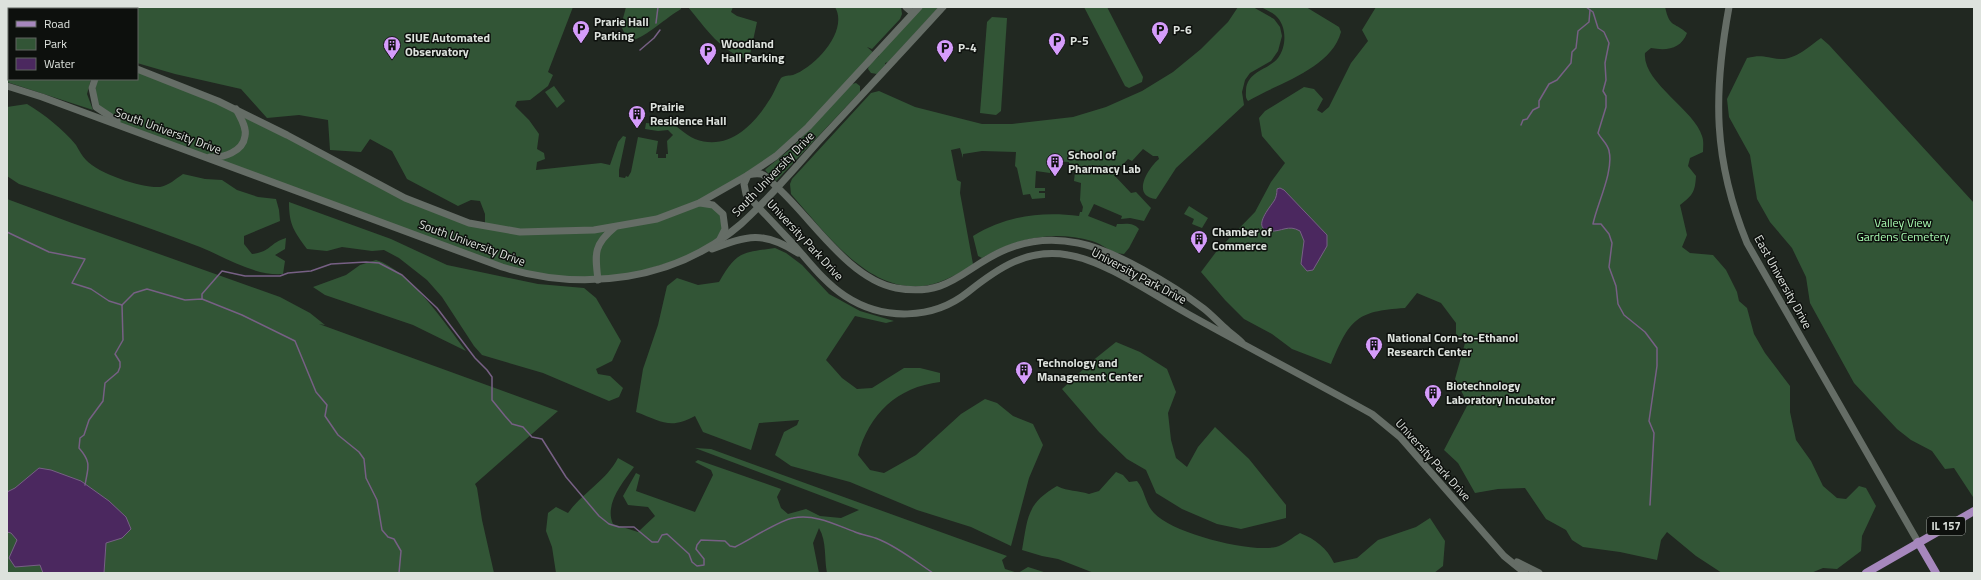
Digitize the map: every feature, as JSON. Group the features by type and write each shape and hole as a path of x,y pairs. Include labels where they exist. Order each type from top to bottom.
{"main road":[{"path":"906,7 913,13"},
{"name":"South University Drive","path":"138,69 236,109 330,157 405,198 469,223 520,232 594,230 657,219 700,203 748,175 776,156 808,127 919,7"},
{"name":"South University Drive","path":"7,86 42,97 204,156 502,267 550,278 598,280 646,273 680,262 718,241 741,224 787,177 943,7"},
{"name":"East University Drive","path":"1729,7 1719,81 1718,128 1723,169 1738,221 1747,243 1918,542"},
{"path":"95,80 92,88 96,107 129,129"},
{"path":"204,156 215,157 228,154 240,148 245,136 245,130 236,109"},
{"name":"University Park Drive","path":"1243,344 1202,307 1165,283 1114,256 1092,246 1078,243 1051,240 1016,246 995,254 950,283 931,288 908,290 882,284 863,274 847,261 792,201 765,175 748,175 744,184 746,194 828,282 846,297 877,311 903,314 925,312 947,305 968,292 994,271 1014,262 1042,254 1073,256 1099,265 1243,344 1372,414 1400,437 1511,563 1525,573"},
{"path":"787,177 786,189 792,201"},
{"path":"700,203 714,206 723,214 725,229 718,241"},
{"path":"598,280 595,256 596,248 602,238 616,225"},
{"path":"698,253 735,240 756,237 766,238 783,244 805,258"},
{"name":"IL 157","path":"1866,573 1974,511"},
{"path":"1918,542 1936,573"},
{"name":"University Park Drive","path":"1493,543 1514,560 1539,573"}],"green space":[{"path":"7,7 573,7 548,72 553,75 548,86 530,100 517,101 515,106 529,120 539,134 537,149 544,153 545,159 537,162 536,170 601,163 610,165 618,142 623,136 626,137 619,170 619,177 625,178 626,176 628,177 631,172 638,137 658,141 656,154 658,154 658,158 666,158 666,154 668,154 667,141 673,135 668,130 658,131 645,129 646,123 656,124 665,118 691,137 707,142 718,142 728,139 746,128 762,111 781,78 802,71 828,47 834,37 837,27 838,16 835,7 901,7 902,14 900,19 872,49 867,47 875,54 790,144 703,201 719,209 723,233 697,254 615,279 532,275 129,129 96,107 95,80 138,80 138,69 218,101 405,198 485,227 485,214 480,201 471,200 458,206 407,179 392,151 370,139 361,152 330,150 328,120 299,115 267,118 241,89 175,74 138,63 138,8 8,8 7,39"},
{"path":"626,7 681,7 681,9 637,39 631,41 626,36 621,26"},
{"path":"688,7 733,7 731,12 737,16 757,22 749,59 731,52 722,46 707,31"},
{"path":"922,7 937,7 937,9 888,62 885,63 877,74 871,73 868,69 869,65 879,56 879,54"},
{"path":"1084,7 1107,7 1143,77 1142,82 1129,88 1125,86"},
{"path":"1238,7 1253,7 1274,19 1280,27 1282,36 1278,51 1271,61 1250,73 1245,80 1242,92 1244,105 1176,168 1156,199 1148,197 1144,193 1143,187 1147,174 1159,159 1158,156 1153,156 1143,149 1132,161 1128,159 1117,171 1118,172 1114,175 1131,193 1136,192 1151,208 1144,221 1130,218 1121,219 1122,216 1094,204 1088,216 1116,227 1117,224 1129,224 1134,225 1139,229 1129,248 1124,254 1112,251 1092,241 1063,236 1049,236 1008,245 982,258 978,256 973,236 985,229 1024,217 1051,214 1079,216 1080,212 1082,212 1083,207 1080,200 1081,183 1074,181 1075,172 1069,172 1069,162 1051,161 1050,173 1036,171 1035,188 1045,188 1045,191 1039,191 1039,193 1045,193 1045,198 1032,199 1030,194 1023,195 1017,168 1015,166 1016,152 982,151 963,154 963,158 960,148 951,150 957,180 961,182 960,193 973,264 949,278 924,286 901,285 880,278 860,265 823,231 791,194 790,184 792,179 871,93 879,91 915,107 982,124 1012,124 1073,117 1106,107 1142,91 1173,72 1201,49 1228,22"},
{"path":"1261,7 1306,7 1339,27 1341,32 1335,45 1326,56 1315,65 1302,74 1248,101 1246,97 1246,90 1250,79 1278,58 1284,42 1284,30 1279,19"},
{"path":"1376,7 1665,7 1670,21 1687,33 1681,43 1673,48 1651,48 1645,53 1646,64 1660,85 1690,116 1702,136 1703,142 1703,152 1690,158 1688,166 1696,176 1694,190 1691,196 1680,205 1687,235 1682,247 1690,253 1713,255 1726,270 1737,292 1739,301 1747,308 1754,334 1765,353 1790,386 1790,412 1796,440 1811,461 1823,486 1837,498 1846,499 1859,486 1866,488 1876,506 1862,536 1861,551 1837,569 1823,568 1811,573 1722,573 1696,556 1667,532 1661,540 1657,560 1620,552 1583,547 1572,540 1566,530 1546,519 1525,488 1498,489 1475,493 1458,463 1444,450 1468,404 1455,379 1465,343 1456,334 1456,323 1441,303 1417,293 1405,308 1388,309 1365,315 1356,321 1350,328 1331,364 1292,349 1272,334 1244,319 1225,300 1201,272 1216,252 1255,212 1271,182 1285,163 1262,136 1259,118 1265,111 1304,87 1314,89 1323,99 1317,110 1322,113 1329,107 1351,63 1368,41 1362,30"},
{"path":"992,17 1007,18 1001,111 996,115 980,113 987,22"},
{"name":"Valley View Gardens Cemetery","path":"1821,38 1974,203 1973,497 1954,468 1945,469 1932,451 1911,440 1897,429 1854,383 1810,303 1806,277 1792,248 1770,222 1757,199 1750,155 1729,117 1727,99 1747,58 1761,56 1786,59 1802,52"},
{"path":"8,43 8,80 91,80 87,94 93,110 7,82"},
{"path":"856,83 860,86 860,92 776,181 765,170 793,147 852,84"},
{"path":"554,86 565,101 557,108 545,92"},
{"path":"27,104 60,128 92,165 110,175 132,183 160,187 169,184 183,174 205,179 222,180 237,190 258,197 276,199 280,221 244,236 244,244 252,254 263,251 276,242 286,238 285,249 275,255 285,261 283,274 272,274 251,269 200,247 110,214 19,184 7,176 7,107"},
{"path":"7,199 280,297 310,313 325,325 319,324 558,411 475,484 494,573 7,573"},
{"path":"289,202 391,239 447,265 538,284 584,288 596,298 621,341 612,361 596,369 598,374 610,376 623,388 619,397 609,401 543,373 482,355 474,346 442,297 427,280 399,258 384,250 372,251 342,247 327,251 307,249 291,222"},
{"path":"1189,206 1208,218 1202,228 1192,224 1194,219 1184,214"},
{"path":"775,248 786,253 802,265 829,294 860,311 894,321 886,323 855,316 826,360 842,378 857,389 872,388 904,368 920,368 940,373 940,382 925,385 898,396 877,415 869,427 858,455 870,470 884,473 916,455 961,414 985,399 997,403 1013,416 1033,424 1043,445 1029,478 1011,546 971,527 917,510 850,482 791,466 775,455 784,432 797,425 799,420 759,423 751,450 703,432 695,416 679,423 666,423 636,412 643,369 658,325 667,286 677,278 698,285 719,282 731,264 741,255 754,251"},
{"path":"376,260 401,274 426,299 466,351 413,325 325,295 313,287 346,275 360,265"},
{"path":"1116,342 1140,352 1167,369 1176,392 1168,413 1171,440 1176,458 1187,467 1198,447 1215,427 1249,459 1286,505 1286,518 1241,529 1217,524 1182,509 1156,493 1146,470 1127,459 1099,432 1062,389 1091,362"},
{"path":"695,448 711,449 1007,556 1002,560 1005,569 1018,573 827,573 824,544 822,533 819,528 813,543 819,573 556,573 552,547 546,531 548,513 556,507 568,513 580,499 601,480 618,458 634,467 620,486 613,501 611,516 613,524 638,532 655,516 648,507 628,505 623,496 636,473 640,475 636,491 695,512 713,475 711,470 695,462 698,460 781,489 777,497 781,508 788,514 806,509 820,516 841,518 859,510"},
{"path":"1116,472 1123,475 1129,482 1137,481 1154,513 1177,528 1212,540 1248,547 1264,548 1279,546 1300,533 1311,538 1324,548 1334,563 1357,558 1378,540 1416,527 1430,518 1445,541 1443,566 1434,573 1094,573 1058,559 1022,550 1030,513 1039,499 1057,486 1089,494 1099,491"},
{"path":"1028,567 1047,573 1018,573"}],"water":[{"path":"1280,188 1284,190 1327,235 1327,246 1313,270 1307,271 1301,264 1304,241 1300,231 1288,228 1270,231 1262,226 1263,218 1275,199 1277,189"},
{"path":"39,468 51,470 81,481 109,501 126,517 131,529 122,538 106,543 104,573 43,573 40,565 15,567 9,558 17,540 11,533 7,532 7,492 15,488"}],"waterway":[{"path":"656,23 658,7"},
{"path":"1586,7 1593,12 1598,28 1604,32 1609,43 1605,63 1606,80 1603,91 1606,96 1606,107 1598,133 1608,148 1610,159 1607,178 1593,224 1601,224 1609,234 1612,243 1609,267 1616,286 1618,304 1624,315 1645,332 1657,348 1657,366 1649,421 1654,433 1650,505"},
{"path":"1521,125 1523,120 1527,119 1533,110 1539,107 1539,101 1549,84 1557,80 1571,63 1572,52 1576,48 1578,31 1589,22 1590,10"},
{"path":"640,50 654,38 660,30"},
{"path":"7,232 49,252 85,259 72,283 91,289 109,301 122,305"},
{"path":"202,299 202,294 222,271 245,276 280,276 288,273 311,271 331,264 366,262 379,263 402,275 437,308 475,358 492,377 492,400 512,424 523,427 532,437 542,439 566,477 599,516 609,524 619,527 634,527 652,542 658,542 662,535 667,534 689,554 692,562 697,566 704,565 704,559 696,549 701,540 725,541 730,546 735,547 787,520 809,517 824,520 885,542 933,573"},
{"path":"122,305 134,293 147,289 185,300 202,299 242,315 295,341 316,392 327,405 325,416 338,435 359,452 364,459 366,478 377,500 382,530 388,537 394,539 401,551 399,573"},
{"path":"85,485 88,465 86,458 79,448 80,438 84,435 89,420 103,401 105,383 118,372 120,367 120,362 115,354 123,340 122,305"}],"place":[{"name":"Prarie Hall Parking","path":"581,44"},
{"name":"P-6","path":"1160,45"},
{"name":"P-5","path":"1057,56"},
{"name":"SIUE Automated Observatory","path":"392,60"},
{"name":"P-4","path":"945,63"},
{"name":"Woodland Hall Parking","path":"708,66"},
{"name":"Prairie Residence Hall","path":"637,129"},
{"name":"School of Pharmacy Lab","path":"1055,177"},
{"name":"Chamber of Commerce","path":"1199,254"},
{"name":"National Corn-to-Ethanol Research Center","path":"1374,360"},
{"name":"Technology and Management Center","path":"1024,385"},
{"name":"Biotechnology Laboratory Incubator","path":"1433,408"}]}
